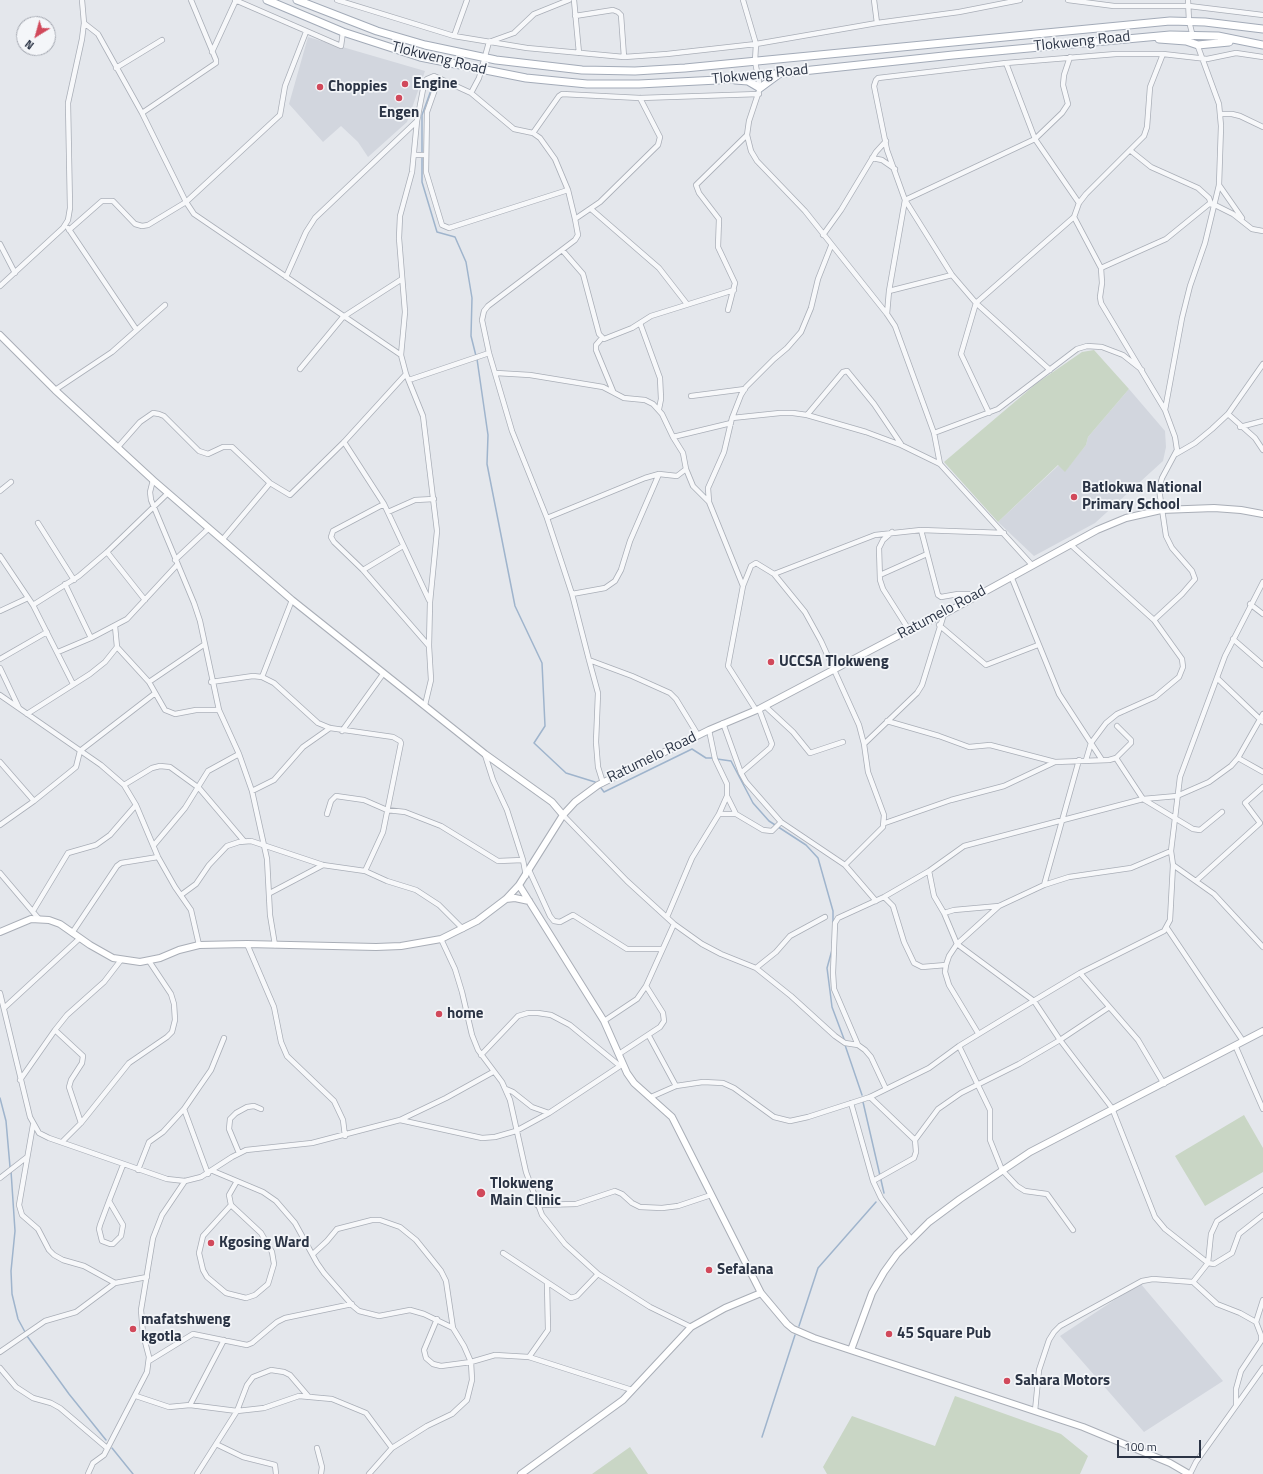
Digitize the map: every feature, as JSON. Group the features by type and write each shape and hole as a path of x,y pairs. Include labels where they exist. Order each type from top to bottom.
{"main road":[{"name":"Tlokweng Road","path":"268,0 343,32 420,57 526,78 587,84 639,84 718,80 783,72 1137,37 1191,34 1263,45"},
{"name":"Tlokweng Road","path":"298,0 377,31 483,58 582,70 635,71 755,62 1165,22 1189,21 1263,29"},
{"path":"1137,37 1186,41 1198,45 1239,41"},
{"path":"718,80 748,81 759,91 783,72"}],"street":[{"path":"0,286 66,224 70,208 68,103 84,23 82,0"},
{"path":"142,113 214,66 216,60 191,0"},
{"path":"212,52 236,0 306,32 341,46 343,32"},
{"path":"337,0 454,36 527,48 624,57 667,54 756,44 877,23 959,12 1020,0"},
{"path":"454,36 467,0"},
{"path":"471,93 479,78 483,58 489,42 514,33 534,14 569,0"},
{"path":"574,0 579,53"},
{"path":"743,0 756,44 755,62 759,91 749,121 747,135 751,150 758,161 795,199 895,326 934,433 940,464"},
{"path":"874,0 877,23"},
{"path":"1068,0 1114,6 1189,6 1263,15"},
{"path":"1166,410 1182,318 1219,185 1221,114 1217,96 1201,58 1198,45 1191,34 1188,0"},
{"path":"575,16 613,10 618,12 621,15 624,57"},
{"path":"84,23 98,34 142,113 186,202 197,217 401,355"},
{"path":"69,230 102,201 113,201 135,224 142,226 148,225 186,202 280,115 285,86 306,32"},
{"path":"116,68 162,40"},
{"path":"1050,370 976,303 952,275 905,200 886,140 874,82 878,78 1006,63 1124,53 1213,58 1236,53 1263,57"},
{"path":"988,413 961,354 976,303 1074,217 1079,204 1086,194 1131,150 1145,133 1150,87 1163,54"},
{"path":"905,200 1035,140 1062,113 1068,104 1063,84 1064,75 1070,57"},
{"path":"1006,63 1035,140 1079,204"},
{"path":"425,705 431,680 429,646 430,602 437,531 423,416 406,374 401,355 405,312 399,260 400,216 414,155 417,121 424,84 430,77 434,76 471,93 514,129 533,133 551,152 568,190 575,219 578,235 575,240 563,251 488,306 484,311 482,320 489,353 512,431 547,518 572,594 598,692 596,742 598,767 603,782"},
{"path":"439,78 427,112 426,179 440,223 447,228 568,190"},
{"path":"533,133 559,96 562,94 640,98 759,91"},
{"path":"575,219 591,209 624,180 658,145 660,137 640,98"},
{"path":"1221,114 1240,116 1263,127"},
{"path":"286,277 306,232 315,218 417,121"},
{"path":"728,310 735,283 718,247 719,219 698,193 696,185 747,135"},
{"path":"823,235 841,210 872,158 886,140"},
{"path":"1131,150 1151,167 1198,188 1213,204 1252,228 1263,231"},
{"path":"414,155 426,155"},
{"path":"872,158 882,160 895,169"},
{"path":"1219,185 1244,222"},
{"path":"887,314 889,291 905,200"},
{"path":"1101,268 1175,234 1206,206 1213,204"},
{"path":"591,209 659,268 687,304"},
{"path":"1074,217 1101,268 1101,303 1166,410 1177,444 1176,454 1162,478 1159,489 1161,510 1169,543 1192,571 1195,579 1182,594 1154,620"},
{"path":"66,224 136,329"},
{"path":"0,244 15,272"},
{"path":"743,586 709,502 708,488 724,452 737,404 745,389 774,359 788,348 801,332 811,308 818,279 831,246"},
{"path":"563,251 583,274 599,334 602,338"},
{"path":"889,291 952,275"},
{"path":"300,369 343,317 402,279"},
{"path":"602,338 606,339 640,323 651,316 734,290"},
{"path":"55,390 112,352 165,304"},
{"path":"640,323 660,378 661,399 659,409"},
{"path":"0,335 55,390 154,480 292,600 485,754 552,802 627,881 674,924 702,944 721,954 756,968 791,996 835,1036 846,1043 858,1045"},
{"path":"602,338 596,345 596,350 613,391"},
{"path":"934,433 988,413 1008,402 1077,349 1096,346 1123,354 1142,370"},
{"path":"409,380 489,353"},
{"path":"1176,454 1195,443 1228,414 1263,364"},
{"path":"807,415 843,372 847,371 874,404 901,445"},
{"path":"496,373 552,378 603,387 624,398 645,400 659,409 682,453 686,469 693,486 709,502"},
{"path":"118,446 140,422 152,413 159,414 164,416 199,451 208,454 223,447 232,448 270,483 290,495 344,442 406,374"},
{"path":"691,396 745,389"},
{"path":"673,437 732,421 780,413 807,415 866,432 901,445 940,464 1004,532 1032,565"},
{"path":"1228,414 1240,427 1255,438 1263,450"},
{"path":"1240,427 1263,421"},
{"path":"344,442 384,504 430,602"},
{"path":"547,518 645,478 659,474 677,476 686,469"},
{"path":"572,594 605,588 615,581 621,570 630,541 659,474"},
{"path":"154,480 150,492 154,508 194,603 205,644 211,682 218,710 239,754 252,791 267,859 270,915 275,945"},
{"path":"0,491 11,482"},
{"path":"223,539 270,483"},
{"path":"33,605 65,584 74,580 107,552 154,508 168,492"},
{"path":"388,512 415,500 434,499"},
{"path":"384,504 333,531 332,534 334,542 363,570 429,646"},
{"name":"Ratumelo Road","path":"39,919 60,924 102,953 121,960 149,961 199,945 247,944 376,947 400,946 441,939 463,929 494,910 506,899 519,885 564,815 585,794 603,782 723,723 760,709 909,630 944,614 977,594 1070,544 1097,530 1126,518 1161,510 1214,508 1241,510 1263,514"},
{"path":"38,523 74,580"},
{"path":"175,560 209,528"},
{"path":"774,574 856,541 892,532 921,530 1004,532"},
{"path":"921,530 939,597 964,593 977,594"},
{"path":"892,532 883,540 879,548 880,575 883,589 909,630"},
{"path":"1070,544 1154,620 1182,659 1182,672 1155,697 1117,714 1100,729 1092,743 1086,760"},
{"path":"363,570 403,546"},
{"path":"107,552 145,600"},
{"path":"880,575 927,554"},
{"path":"0,556 33,605 73,684"},
{"path":"741,773 770,748 772,744 760,709 728,666 743,586 751,566 756,563 774,574 805,612 859,725 864,744 868,772 884,815 885,823"},
{"path":"58,652 91,638 127,619 178,565"},
{"path":"1011,576 1059,694 1102,760"},
{"path":"651,1097 676,1086 702,1082 723,1082 734,1088 769,1114 785,1120 808,1117 870,1097 929,1068 978,1033 1080,973 1167,928 1170,920 1173,865 1171,851 1180,777 1233,639 1250,604 1263,582"},
{"path":"65,584 91,638"},
{"path":"0,611 28,598"},
{"path":"262,677 292,600"},
{"path":"1250,604 1263,614"},
{"path":"864,744 917,693 922,685 944,614"},
{"path":"940,625 986,665 1038,645"},
{"path":"115,626 117,647 148,682 165,710 172,714 196,710 218,710"},
{"path":"0,659 47,632"},
{"path":"1233,639 1263,665"},
{"path":"148,682 205,644"},
{"path":"27,714 90,674 105,662 117,647"},
{"path":"589,660 632,676 670,693 676,698 698,735"},
{"path":"0,668 20,710"},
{"path":"342,731 383,674"},
{"path":"211,682 253,676 262,677 274,683 313,719 330,728 342,731 393,737 400,741 383,832 365,871"},
{"path":"1217,678 1261,721"},
{"path":"0,825 34,801 76,767 80,750 154,694"},
{"path":"0,695 101,765 124,785 136,805 158,856 191,910 199,945"},
{"path":"760,709 793,732 810,753 843,742"},
{"path":"886,1089 871,1057 858,1045 834,989 833,973 835,923 840,917 884,897 929,871 964,846 1143,799 1177,796 1217,778 1238,758 1261,721 1263,714"},
{"path":"887,721 939,736 968,747 990,745 1055,762 1116,758 1131,743 1131,740 1117,726"},
{"path":"723,723 741,773 746,782 781,822 845,865 876,901"},
{"path":"252,791 274,780 303,747 330,728"},
{"path":"667,917 692,858 719,814 727,796 727,784 715,759 709,730"},
{"path":"154,845 199,788 208,771 239,754"},
{"path":"485,754 512,823 527,873 550,916 554,920 560,922 573,914 627,949 662,949"},
{"path":"1116,758 1143,799 1174,819 1193,829 1200,830 1222,812"},
{"path":"1238,758 1263,772"},
{"path":"1044,885 1061,821 1080,760"},
{"path":"0,762 34,801"},
{"path":"845,865 885,823 951,800 1004,786 1055,762"},
{"path":"124,785 152,768 160,766 170,767 199,788 244,841"},
{"path":"1196,881 1260,823 1245,803 1263,787"},
{"path":"327,814 330,801 336,796 364,800 388,810 405,812 427,819 498,861 523,860"},
{"path":"727,796 736,814"},
{"path":"32,911 68,853 96,845 110,836 136,805"},
{"path":"719,814 736,814 762,830 772,831 781,822"},
{"path":"181,895 196,884 221,851 227,846 244,841 263,845 323,865 365,871 387,881 416,890 439,905 463,929"},
{"path":"978,1033 949,985 945,972 949,956 957,944 999,906 1044,885 1069,877 1131,868 1171,851"},
{"path":"72,933 117,866 121,863 158,856"},
{"path":"270,893 323,865"},
{"path":"1173,865 1214,894 1263,948"},
{"path":"929,871 934,896 944,913 957,944 1034,1001 1060,1040 1112,1108 1155,1217 1176,1238 1208,1263 1218,1263 1230,1256 1234,1250 1239,1234 1263,1215"},
{"path":"0,873 39,919"},
{"path":"519,885 604,1021 619,1054 621,1065"},
{"path":"884,897 892,906 904,942 914,963 922,967 946,964"},
{"path":"506,899 515,898 529,901"},
{"path":"944,913 954,910 999,906"},
{"path":"756,968 776,952 790,936 825,917"},
{"path":"0,932 21,922 39,919"},
{"path":"604,1021 637,999 646,986 674,924"},
{"path":"1167,928 1243,1041"},
{"path":"4,1008 80,938"},
{"path":"441,939 455,969 472,1035 481,1055 506,1089 537,1205 552,1230 598,1274 650,1307 691,1327"},
{"path":"247,944 274,1007 281,1042 287,1056 334,1101 343,1120 345,1136"},
{"path":"20,1080 54,1030 67,1015 104,982 121,960"},
{"path":"62,1142 81,1123 129,1063 172,1032 175,1020 174,1004 171,994 149,961"},
{"path":"1080,973 1108,1008 1138,1040 1164,1084"},
{"path":"619,1054 660,1028 665,1017 646,986"},
{"path":"0,993 20,1080 33,1125 43,1136 167,1179 185,1181 208,1174 239,1153 246,1150 312,1143 345,1136 400,1120 446,1098 494,1072"},
{"path":"877,1179 914,1158 916,1152 915,1140 938,1109 977,1085 1019,1064 1060,1040 1108,1008"},
{"path":"481,1055 518,1016 538,1013 551,1015 565,1022 621,1065 634,1083 672,1117 761,1292 780,1317 794,1329 850,1350 1035,1411 1136,1448 1170,1462 1189,1474 1263,1368"},
{"path":"54,1030 83,1056 82,1063 71,1080 69,1087 81,1123"},
{"path":"850,1350 872,1292 897,1254 910,1239 929,1222 1030,1152 1112,1108 1164,1084 1263,1031"},
{"path":"649,1036 676,1086"},
{"path":"138,1170 149,1142 163,1132 184,1108 211,1070 224,1038"},
{"path":"1235,1045 1263,1109"},
{"path":"959,1046 990,1110 990,1140 1002,1170 1017,1186 1025,1191 1047,1194 1073,1230"},
{"path":"400,1120 482,1138 489,1138 516,1131 549,1112 621,1065"},
{"path":"506,1089 513,1092 532,1107 549,1112"},
{"path":"870,1097 915,1140"},
{"path":"851,1103 877,1179 881,1198 910,1239"},
{"path":"239,1153 229,1129 230,1120 236,1113 247,1107 254,1106 261,1109"},
{"path":"184,1108 208,1174"},
{"path":"33,1125 19,1205 22,1215 38,1229 54,1255 62,1260 84,1266 116,1283"},
{"path":"0,1178 27,1157"},
{"path":"109,1201 123,1225 121,1236 113,1244 102,1240 99,1229 109,1201 123,1165"},
{"path":"213,1171 263,1192 276,1201 296,1223 324,1273 359,1310 372,1315 410,1310 437,1319 453,1328"},
{"path":"88,1474 93,1463 101,1458 136,1396 147,1372 149,1361 148,1352 142,1334 141,1310 156,1226 185,1181"},
{"path":"231,1205 203,1236 199,1253 203,1270 211,1280 226,1293 246,1298 255,1295 268,1284 274,1264 272,1252 261,1233 231,1205 229,1195 237,1181"},
{"path":"1193,1282 1208,1263 1211,1234 1217,1221 1263,1190"},
{"path":"537,1205 576,1204 614,1191 622,1194 632,1204 640,1208 662,1208 678,1206 710,1194"},
{"path":"313,1254 337,1229 372,1220 380,1220 400,1227 416,1240 441,1270 446,1281 453,1328 464,1346 471,1362 472,1380 470,1393 460,1407 452,1414 427,1426 392,1448 369,1474"},
{"path":"503,1253 567,1296 573,1298 598,1274"},
{"path":"0,1352 45,1321 76,1312 116,1283 147,1277"},
{"path":"1035,1411 1039,1370 1049,1340 1060,1326 1142,1281 1153,1279 1193,1282 1217,1304 1240,1313 1256,1322 1262,1335 1261,1341 1241,1371 1236,1389 1236,1405"},
{"path":"529,1357 548,1330 548,1283"},
{"path":"521,1474 623,1400 691,1327 725,1308 761,1292"},
{"path":"1256,1322 1263,1300"},
{"path":"149,1361 193,1334 240,1344 252,1343 276,1322 286,1318 352,1304"},
{"path":"437,1319 424,1350 428,1361 442,1366 471,1362 488,1356 529,1357 632,1390"},
{"path":"190,1405 224,1340"},
{"path":"0,1368 16,1388 33,1398 51,1403 60,1408 106,1448"},
{"path":"197,1474 237,1411 249,1380 260,1373 271,1370 284,1372 290,1375 308,1396"},
{"path":"136,1396 169,1407 190,1405 237,1411 264,1408 293,1398 308,1396 332,1398 360,1409 366,1413 392,1448"},
{"path":"216,1444 243,1457 275,1466 276,1474"},
{"path":"317,1448 322,1467 321,1474"}],"shaded area":[{"name":"Choppies","path":"308,37 425,71 407,122 368,157 358,142 341,126 323,142 289,104"},
{"name":"Batlokwa National Primary School","path":"1129,389 1165,431 1166,447 1163,461 1095,523 1034,556 998,522 1059,465 1065,471 1086,445 1088,437"},
{"path":"1140,1283 1223,1381 1144,1432 1060,1336"}],"green space":[{"path":"1094,350 1129,389 1088,437 1086,445 1065,472 1058,465 998,522 944,462 1037,383 1082,352"},
{"path":"1244,1115 1263,1148 1263,1172 1205,1206 1175,1156"},
{"path":"955,1396 1061,1434 1088,1456 1080,1474 827,1474 823,1467 852,1416 935,1446"},
{"path":"630,1447 648,1474 592,1474"}],"waterway":[{"path":"434,82 422,115 422,182 437,232 455,237 466,262 472,298 471,336 476,356"},
{"path":"477,359 488,435 487,464 515,606 542,663 545,726 534,743 566,773 595,782"},
{"path":"601,788 604,792 692,749 706,758 713,758"},
{"path":"717,759 731,761 753,803 769,821 806,845 818,858 833,911 833,928"},
{"path":"832,950 827,968 832,1007 844,1039"},
{"path":"845,1045 862,1095"},
{"path":"0,1098 6,1121 10,1167"},
{"path":"863,1102 884,1193"},
{"path":"11,1171 15,1231 11,1271 12,1294 18,1319 25,1332"},
{"path":"799,1326 818,1268 876,1202"},
{"path":"762,1437 795,1335"},
{"path":"27,1336 69,1394 106,1440"},
{"path":"112,1448 133,1474"}],"place":[{"name":"Engine","path":"405,84"},
{"name":"Choppies","path":"320,87"},
{"name":"Engen","path":"399,98"},
{"name":"Batlokwa National Primary School","path":"1074,497"},
{"name":"UCCSA Tlokweng","path":"771,662"},
{"name":"home","path":"439,1014"},
{"name":"Tlokweng Main Clinic","path":"481,1193"},
{"name":"Kgosing Ward","path":"211,1243"},
{"name":"Sefalana","path":"709,1270"},
{"name":"mafatshweng kgotla","path":"133,1329"},
{"name":"45 Square Pub","path":"889,1334"},
{"name":"Sahara Motors","path":"1007,1381"}]}
